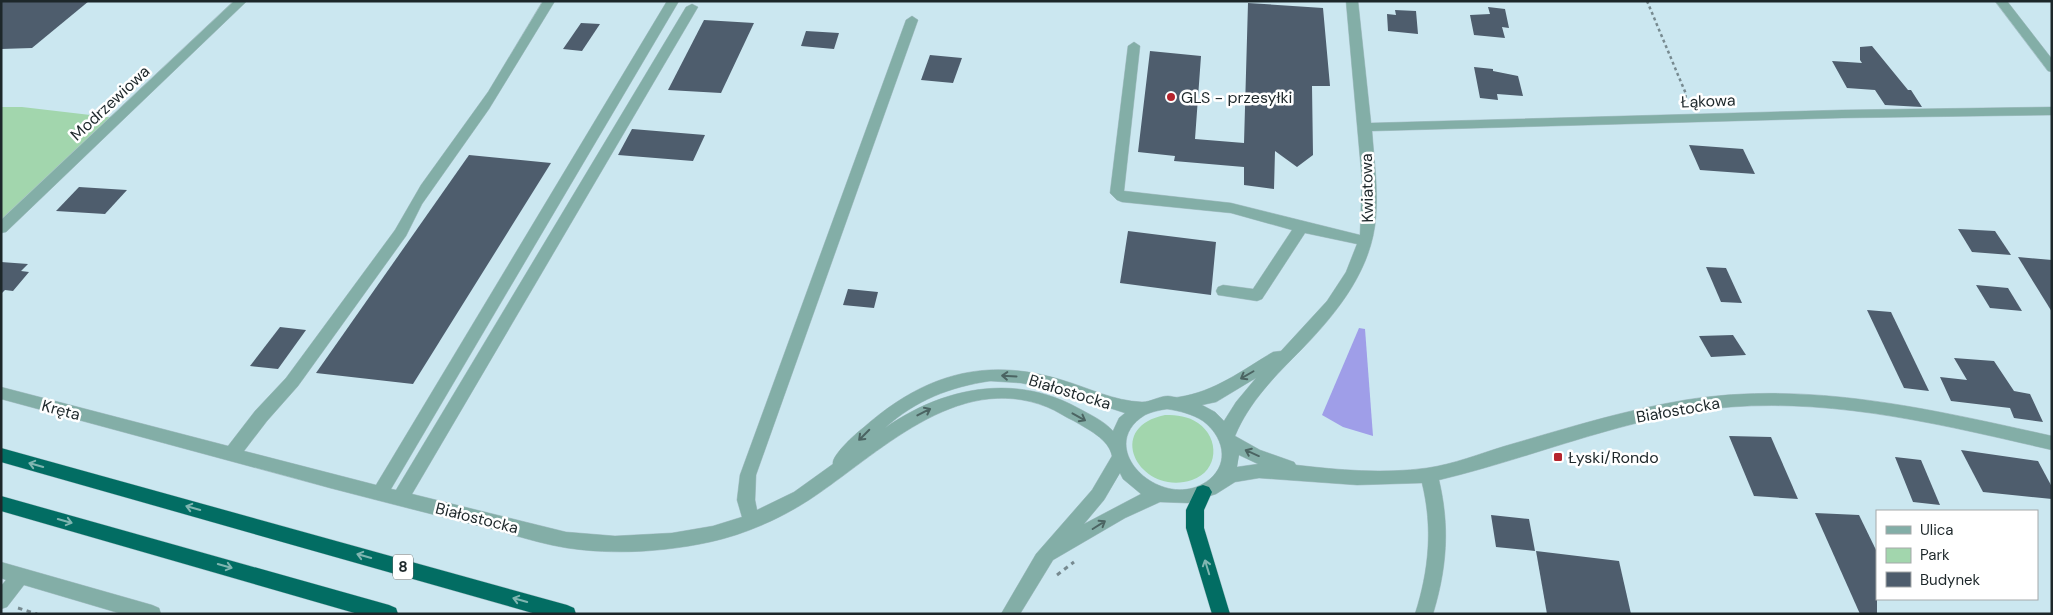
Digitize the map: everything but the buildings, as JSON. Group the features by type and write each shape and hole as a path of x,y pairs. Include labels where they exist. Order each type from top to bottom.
{"highway":[{"name":"8","path":"1,455 567,614"},
{"path":"1210,487 1196,504 1194,515 1196,530 1221,614"},
{"path":"1,503 389,614"}],"street":[{"name":"Modrzewiowa","path":"1,228 241,1"},
{"path":"232,454 261,416 292,382 401,232 412,206 474,122 549,1"},
{"path":"380,493 673,1"},
{"name":"Kwiatowa","path":"1228,438 1229,424 1242,406 1289,351 1317,323 1337,297 1354,270 1366,241 1370,204 1365,127 1352,1"},
{"path":"2002,1 2052,68"},
{"path":"400,499 692,7"},
{"path":"752,521 746,500 748,475 912,20"},
{"path":"1134,46 1117,193 1129,200 1231,208 1301,227 1366,241"},
{"name":"Łąkowa","path":"1365,127 2052,111"},
{"path":"1223,291 1257,295 1301,227"},
{"name":"Kwiatowa","path":"1167,402 1190,402 1210,397 1289,351"},
{"name":"Białostocka","path":"826,479 865,434 903,403 932,387 965,378 995,375 1023,377 1055,384 1114,406 1141,408"},
{"name":"Kręta","path":"1,393 122,426"},
{"name":"Białostocka","path":"122,426 400,499 566,540 615,544 672,541 713,534 752,521 800,497 910,419 936,406 984,394 1008,393 1036,397 1055,404 1101,429 1118,452"},
{"name":"Białostocka","path":"1210,487 1238,473 1262,470 1368,478 1429,474 1608,424 1686,406 1755,399 1812,400 1866,405 2052,444"},
{"path":"1010,614 1042,560 1098,495 1118,452 1123,424 1141,408 1167,402 1188,405 1208,414 1228,438 1230,464 1210,487 1187,496 1160,494 1134,480 1118,452"},
{"name":"Białostocka","path":"1228,438 1254,455 1308,474"},
{"path":"1424,614 1435,582 1440,543 1437,503 1429,474"},
{"path":"1042,560 1116,514 1160,494"},
{"path":"1,570 152,614"},
{"path":"1,601 20,575"}],"path":[{"path":"1647,1 1686,94 1683,109 1674,119"},
{"path":"1052,584 1056,576 1077,559"}],"green space":[{"path":"1,107 22,107 116,118 1,223"},
{"path":"1165,415 1182,416 1190,419 1205,429 1210,437 1213,445 1212,462 1201,476 1192,480 1174,483 1157,479 1144,470 1136,459 1132,446 1135,433 1146,422"}],"water":[{"path":"1359,328 1365,329 1373,436 1343,427 1322,415"}],"place":[{"name":"GLS - przesyłki","path":"1171,97"},
{"name":"Łyski/Rondo","path":"1558,457"}]}
